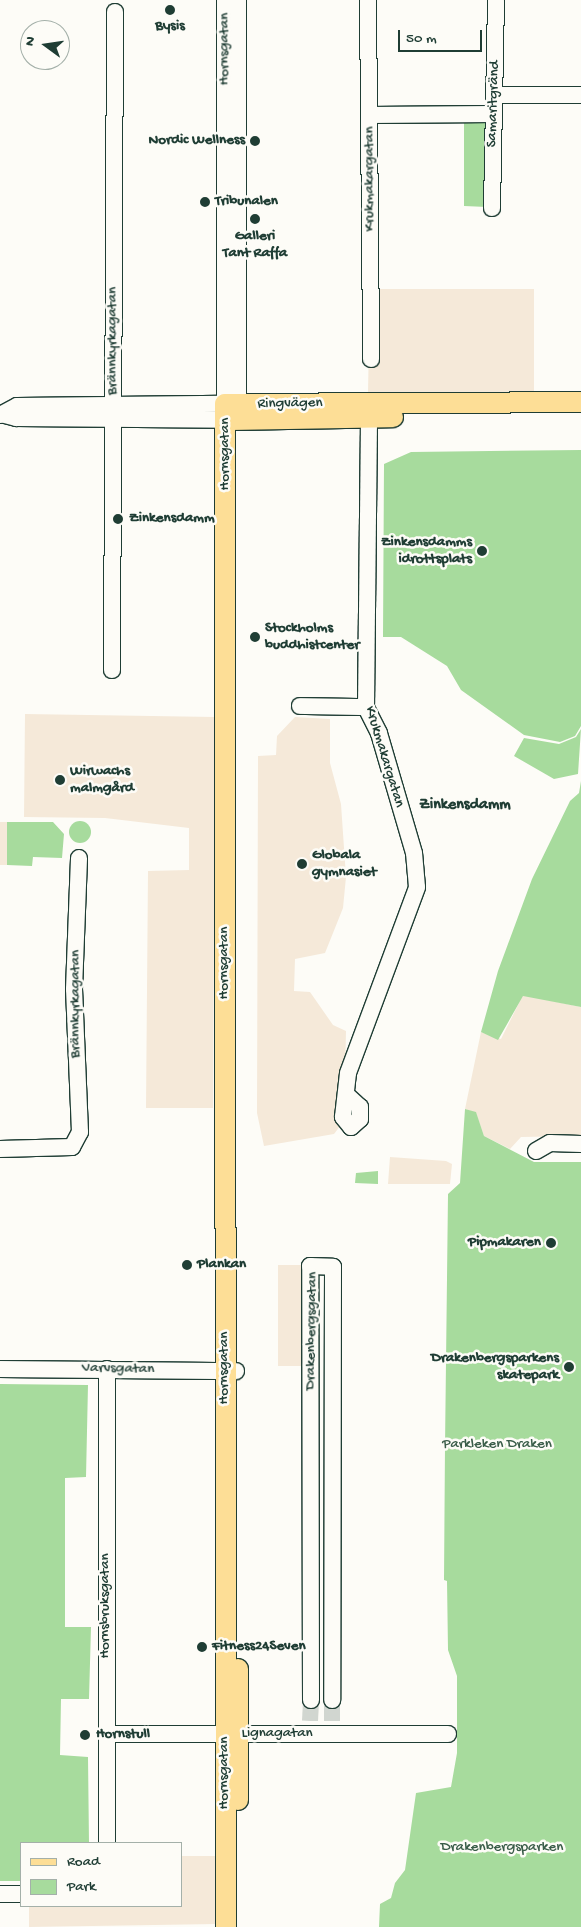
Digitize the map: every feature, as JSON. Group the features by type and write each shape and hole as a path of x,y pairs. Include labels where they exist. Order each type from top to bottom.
{"main road":[{"name":"Ringvägen","path":"369,411 581,402"},
{"name":"Ringvägen","path":"232,412 369,411 581,416"},
{"name":"Hornsgatan","path":"226,1927 231,1734 232,412"},
{"name":"Hornsgatan","path":"231,1734 239,1927"}],"street":[{"name":"Hornsgatan","path":"225,0 232,412"},
{"name":"Hornsgatan","path":"232,412 238,0"},
{"name":"Krukmakargatan","path":"368,0 370,359"},
{"name":"Samaritgränd","path":"492,208 492,114 496,95 496,0"},
{"name":"Brännkyrkagatan","path":"112,670 115,12"},
{"path":"496,95 581,95"},
{"path":"370,115 492,114"},
{"name":"Ringvägen","path":"0,413 17,406 114,412 232,412"},
{"name":"Krukmakargatan","path":"348,1096 352,1058 416,887 414,853 379,733 366,707 369,411"},
{"path":"300,706 366,707"},
{"name":"Brännkyrkagatan","path":"0,1149 72,1147 80,1132 74,999 79,858"},
{"path":"536,1150 550,1143 581,1144"},
{"name":"Drakenbergsgatan","path":"311,1700 310,1266 333,1267 332,1700"},
{"name":"Varvsgatan","path":"0,1368 230,1371"},
{"name":"Hornsbruksgatan","path":"107,1369 107,1842"},
{"name":"Lignagatan","path":"106,1734 231,1734 310,1727 448,1734"},
{"path":"0,1894 20,1894"}],"shaded area":[{"path":"370,289 534,289 534,392 368,392"},
{"path":"25,714 215,717 213,1108 146,1108 148,871 189,870 189,828 105,818 24,817"},
{"name":"Globala gymnasiet","path":"295,717 330,719 330,763 341,804 346,877 343,908 325,953 295,959 294,991 310,992 333,1025 346,1031 344,1121 334,1134 264,1146 257,1113 258,756 276,755 277,736"},
{"path":"0,822 7,822 7,865 0,865"},
{"path":"523,995 581,1007 581,1136 521,1137 510,1149 484,1136 476,1113 465,1109 481,1032 501,1039"},
{"path":"390,1157 446,1161 452,1164 450,1184 388,1184"},
{"path":"278,1265 303,1265 302,1366 278,1366"},
{"path":"182,1856 219,1856 217,1924 29,1927 29,1907 182,1907"}],"green space":[{"path":"464,120 487,120 487,207 464,206"},
{"name":"Zinkensdamms idrottsplats","path":"581,450 581,726 575,736 560,742 524,735 461,690 447,666 401,637 383,637 384,464 411,452"},
{"path":"581,729 578,774 554,779 514,756 524,738 559,744 576,737"},
{"path":"581,781 581,1007 523,996 498,1040 481,1032 498,971 532,879 570,801 579,793"},
{"path":"76,821 84,821 91,828 91,836 84,843 76,843 69,836 69,828"},
{"path":"7,822 53,822 64,834 62,858 33,857 32,866 7,865"},
{"name":"Drakenbergsparken","path":"465,1109 476,1112 484,1136 534,1162 581,1162 581,1927 379,1927 380,1904 391,1898 395,1883 405,1870 416,1793 451,1787 457,1753 457,1676 448,1650 447,1581 444,1580 448,1194 460,1183"},
{"path":"378,1171 378,1184 355,1183 356,1173"},
{"path":"0,1384 88,1385 86,1477 65,1478 65,1627 91,1627 89,1699 61,1699 60,1755 88,1757 89,1842 20,1842 20,1881 0,1881"}],"tunnel":[{"path":"310,1721 311,1700"},
{"path":"332,1700 332,1721"}],"place":[{"name":"Bysis","path":"170,10"},
{"name":"Nordic Wellness","path":"255,141"},
{"name":"Tribunalen","path":"205,202"},
{"name":"Galleri Tant Raffa","path":"255,219"},
{"name":"Zinkensdamm","path":"118,519"},
{"name":"Zinkensdamms idrottsplats","path":"482,551"},
{"name":"Stockholms buddhistcenter","path":"255,637"},
{"name":"Wirwachs malmgård","path":"60,780"},
{"name":"Globala gymnasiet","path":"302,864"},
{"name":"Pipmakaren","path":"551,1243"},
{"name":"Plankan","path":"187,1265"},
{"name":"Drakenbergsparkens skatepark","path":"569,1367"},
{"name":"Fitness24Seven","path":"202,1647"},
{"name":"Hornstull","path":"85,1735"}],"district":[{"name":"Zinkensdamm","path":"465,806"}],"park label":[{"name":"Parkleken Draken","path":"497,1445"}]}
